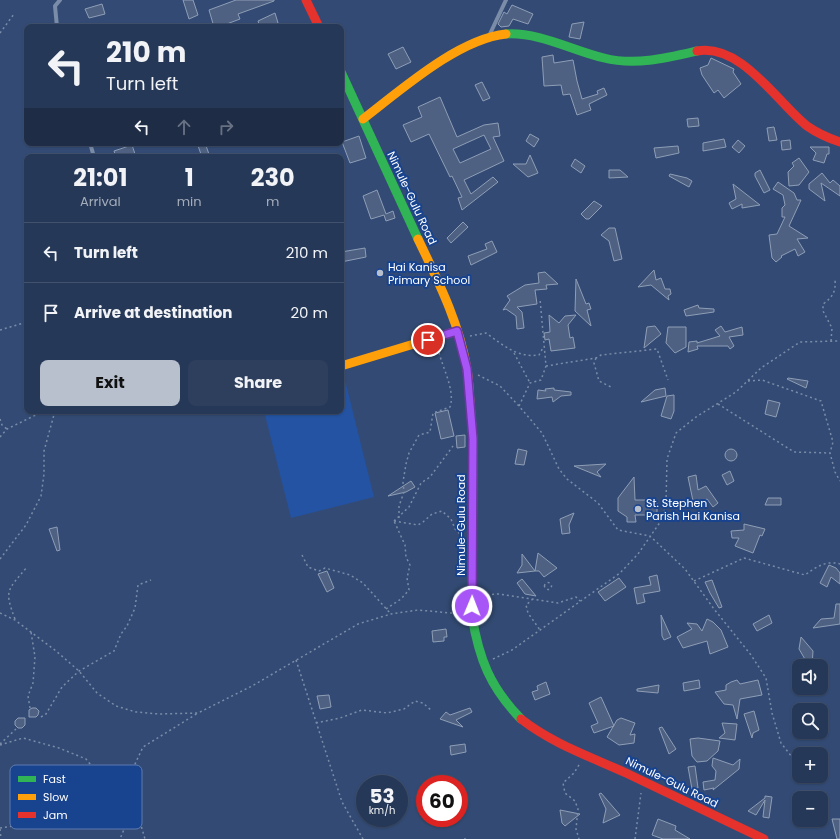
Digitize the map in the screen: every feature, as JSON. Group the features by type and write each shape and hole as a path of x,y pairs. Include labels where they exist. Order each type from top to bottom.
{"main road":[{"path":"306,0 318,24"},
{"path":"363,119 432,67 469,47 500,35 521,34 544,39 604,58 624,62 678,56 700,50 714,50 732,58 758,77 803,125 829,139 840,142"},
{"name":"Nimule-Gulu Road","path":"344,78 397,196 447,300 459,334 467,369 473,439 472,616 475,641 482,664 500,698 520,719 547,739 584,756 629,773 642,782 764,839"},
{"path":"344,365 459,334"}],"lane":[{"path":"57,24 55,6 60,0"},
{"path":"487,40 506,0"}],"path":[{"path":"1,32 14,14"},
{"path":"831,341 832,328 823,311 823,304 836,290 836,280"},
{"path":"519,406 530,383 541,380 546,366 540,299"},
{"path":"0,330 24,323"},
{"path":"459,334 486,333 513,352 527,357 539,355 544,346"},
{"path":"482,664 512,650 620,573 638,554 663,518 666,503 668,459 676,433 736,392 761,368 800,342 840,341"},
{"path":"399,518 400,506 404,492 403,482 409,453 419,435 430,432 433,413 450,407 451,403 448,382 439,355 437,343"},
{"path":"546,366 596,358 601,355 657,349 668,380"},
{"path":"513,352 530,383"},
{"path":"596,358 594,363 599,381 611,387"},
{"path":"467,369 500,386 519,406 542,433 559,469 567,478 598,503 618,530 650,536 685,568 751,655 766,678 772,712 781,742 792,757"},
{"path":"748,381 762,380 821,401 833,442 830,453 835,472 840,481"},
{"path":"717,404 794,452 830,453"},
{"path":"0,436 8,429 38,414"},
{"path":"0,559 26,525 41,496 44,474 44,451 54,414"},
{"path":"0,419 2,425 8,429"},
{"path":"394,521 399,518 409,507 421,484 430,477 453,446"},
{"path":"394,521 418,525 432,514 442,511 451,519 455,529 463,536 473,536"},
{"path":"386,609 401,599 409,590 407,578 410,565 406,557 405,545 394,521"},
{"path":"302,555 308,566 314,569 319,571 325,568 350,575 363,583 391,614"},
{"path":"694,581 744,558 806,576 819,565 835,562 840,564"},
{"path":"15,620 8,599 8,592 27,567"},
{"path":"41,717 46,714 62,687 79,671 114,651 121,634 136,608 138,584 151,580"},
{"path":"472,596 499,594 558,603 576,597 580,602"},
{"path":"533,599 526,605 528,613 540,630"},
{"path":"135,765 143,747 198,713 252,686 358,624 391,614 418,610 472,616"},
{"path":"0,613 15,620 32,632 79,671 97,693 116,706 136,712 159,714 198,713"},
{"path":"30,708 28,701 33,683 35,656 32,632"},
{"path":"296,660 342,802 363,839"},
{"path":"316,723 340,718 362,710 387,713 404,709 415,701 423,703 432,711"},
{"path":"0,744 16,729"},
{"path":"0,744 23,738 48,744 86,759 91,765"},
{"path":"579,839 576,829 578,809 575,801 565,793 563,783 574,773 584,756"},
{"path":"635,839 642,782"},
{"path":"1,839 0,828 10,827"},
{"path":"120,839 124,829"},
{"path":"142,829 145,839"}],"shaded area":[{"path":"344,376 374,497 291,518 265,414 344,414"}],"building":[{"path":"183,0 193,0 198,15 189,19"},
{"path":"236,0 274,0 238,14 240,19 227,24 213,24 209,10"},
{"path":"102,4 105,14 89,18 85,9"},
{"path":"512,5 533,14 528,24 513,19 509,26 501,27 498,24 504,12 507,14"},
{"path":"275,13 278,23 259,24 258,21"},
{"path":"584,22 580,39 569,37 572,24"},
{"path":"403,47 411,62 396,69 388,54"},
{"path":"553,55 554,63 573,60 582,99 598,94 597,91 604,88 607,95 589,104 591,110 577,115 570,94 563,95 561,85 544,86 542,57"},
{"path":"711,58 734,69 733,72 741,84 724,98 718,90 714,93 702,75 700,68 708,65"},
{"path":"482,82 490,98 483,101 475,85"},
{"path":"440,97 457,137 484,125 498,123 500,136 493,137 504,161 464,180 471,194 493,177 498,182 462,210 458,198 462,197 452,176 450,177 429,134 411,142 403,125 422,117 418,107","holes":["484,135 491,149 460,163 453,149"]},
{"path":"698,118 699,126 688,127 687,119"},
{"path":"774,127 777,140 769,141 767,128"},
{"path":"530,134 539,139 534,147 526,141"},
{"path":"359,136 366,158 350,163 344,146 344,141"},
{"path":"724,139 726,147 703,151 703,143"},
{"path":"738,140 745,146 739,153 732,147"},
{"path":"790,140 791,149 782,150 781,141"},
{"path":"132,146 135,154 115,154 114,151"},
{"path":"198,146 206,146 209,154 201,154"},
{"path":"678,146 679,153 656,158 654,148"},
{"path":"810,147 829,147 829,154 827,154 824,163 813,160 816,153"},
{"path":"530,155 538,173 528,177 513,164 526,164"},
{"path":"799,158 809,172 799,185 789,186 788,172 794,166 792,163"},
{"path":"575,159 585,166 581,173 571,166"},
{"path":"609,170 620,170 628,177 609,178"},
{"path":"760,170 770,190 764,193 755,176 755,173"},
{"path":"822,173 830,183 833,180 840,186 840,196 821,183 825,201 809,189 809,184"},
{"path":"670,174 687,178 692,181 689,187 669,176"},
{"path":"778,182 794,193 797,200 801,200 789,226 808,238 797,239 805,252 798,256 795,249 781,256 782,257 776,262 772,258 769,235 777,234 785,217 782,217 782,208 785,205 783,195 773,189"},
{"path":"733,184 760,205 742,208 742,204 732,209 729,203 736,199"},
{"path":"377,190 386,214 393,211 395,218 386,221 384,215 371,219 363,196"},
{"path":"594,201 602,206 589,219 586,219 581,214"},
{"path":"463,222 468,227 451,243 447,238"},
{"path":"609,228 615,228 622,259 614,261 609,241 601,235"},
{"path":"492,241 497,252 471,265 468,256 487,249 485,244"},
{"path":"365,248 366,257 344,261 344,252"},
{"path":"654,270 656,280 661,278 665,289 670,289 671,294 668,296 669,300 651,285 638,287"},
{"path":"545,272 558,284 546,285 547,289 535,290 537,304 517,307 522,312 524,328 517,329 516,316 506,309 503,310 510,300 507,296 525,285 539,283 538,273"},
{"path":"576,279 586,304 589,303 591,309 587,310 591,326 575,311"},
{"path":"698,305 699,308 714,309 714,312 686,316 684,310"},
{"path":"549,315 559,323 565,316 576,315 568,325 570,338 573,337 575,348 551,351 549,339 545,340 544,333 550,332"},
{"path":"655,326 661,334 644,348 647,327"},
{"path":"721,326 725,332 742,327 743,335 729,337 734,346 730,349 728,346 697,346 698,349 688,352 689,342 697,341 697,343 720,336 715,330"},
{"path":"668,327 686,327 686,347 675,353 666,343"},
{"path":"787,379 808,381 806,388"},
{"path":"554,388 554,390 571,392 571,395 561,396 553,402 552,397 537,399 538,390 546,391 545,389"},
{"path":"665,388 666,396 641,402 655,390"},
{"path":"674,395 674,411 671,419 661,416 667,396"},
{"path":"768,400 780,403 776,417 765,414"},
{"path":"448,410 454,436 441,439 435,413"},
{"path":"465,435 465,447 457,448 456,436"},
{"path":"518,449 527,451 524,465 515,464"},
{"path":"731,449 735,451 737,455 735,459 731,461 727,459 725,455 727,451"},
{"path":"606,464 597,472 601,477 574,466"},
{"path":"730,471 734,481 727,485 722,475"},
{"path":"696,475 698,490 706,486 718,503 713,507 707,499 702,502 693,501 688,477"},
{"name":"St. Stephen Parish Hai Kanisa","path":"634,477 635,500 657,500 657,515 635,515 636,522 627,522 627,517 618,511 618,498"},
{"path":"411,481 415,487 406,492 388,496"},
{"path":"768,498 781,498 781,505 765,505"},
{"path":"574,513 569,525 570,533 562,534 560,519"},
{"path":"744,524 765,529 762,536 760,535 753,553 735,546 739,538 732,538 731,531 744,530"},
{"path":"57,527 60,550 57,551 49,529"},
{"path":"538,553 557,568 544,577 539,571 535,571"},
{"path":"522,554 535,571 517,573 522,565"},
{"path":"829,565 836,568 840,573 840,584 831,577 827,587 820,583"},
{"path":"327,571 334,588 327,592 318,574"},
{"path":"657,575 660,591 643,594 645,602 637,604 634,588 651,585 649,577"},
{"path":"619,578 626,587 605,601 598,592"},
{"path":"522,579 536,596 525,594 517,583"},
{"path":"712,580 722,607 719,608 705,582"},
{"path":"836,604 840,604 840,624 813,628 821,619 834,618"},
{"path":"661,615 671,637 664,640 662,636"},
{"path":"769,615 772,623 757,631 753,624"},
{"path":"707,619 713,622 721,630 728,647 710,654 707,641 683,648 677,637 692,629 687,623 697,624 702,631"},
{"path":"446,629 447,637 444,637 444,641 433,642 432,631"},
{"path":"801,637 813,651 812,659 805,659 799,649"},
{"path":"699,680 700,688 684,691 683,683"},
{"path":"737,680 740,684 758,680 762,695 740,699 737,719 733,705 724,704 715,692 726,690 726,685"},
{"path":"546,682 550,694 535,700 532,692 538,690 537,686"},
{"path":"659,685 658,693 637,691 637,689"},
{"path":"329,695 331,707 320,709 317,696"},
{"path":"601,697 614,726 594,733 591,726 598,723 589,703"},
{"path":"36,708 39,711 36,717 29,717 29,710"},
{"path":"470,708 472,712 456,720 463,727 440,719 446,712 450,715"},
{"path":"754,711 759,730 753,733 752,738 744,714"},
{"path":"18,718 25,718 25,725 22,728 18,728 15,725 15,721"},
{"path":"621,718 635,723 630,735 635,734 634,743 619,745 607,737 617,720"},
{"path":"722,723 737,724 735,740 719,738 725,733"},
{"path":"662,727 676,749 669,754 659,728"},
{"path":"698,738 720,741 718,751 707,761 697,762 692,756 690,739"},
{"path":"465,744 466,752 451,755 450,746"},
{"path":"713,758 733,765 740,759 739,769 713,790 714,788 704,790 703,782 715,780 716,771 712,766"},
{"path":"695,766 698,788 692,789 688,767"},
{"path":"601,793 620,815 603,823 606,809 599,794"},
{"path":"765,796 772,797 769,818 763,817 765,800 756,815 748,811 765,798"},
{"path":"560,810 580,814 565,826 562,823"},
{"path":"658,819 676,826 675,830 690,839 663,839 652,835"},
{"path":"832,819 840,819 840,839 837,839"}],"traffic: fast":[{"path":"506,34 531,36 555,42 592,55 627,61 651,60 697,51"},
{"path":"344,79 418,239"},
{"path":"470,402 473,439 472,616 478,646 488,672 501,695 521,719"}],"traffic: slow":[{"path":"363,119 412,81 450,55 469,45 488,38 506,34"},
{"path":"418,239 447,302 459,335 469,381 470,402"},
{"path":"344,365 457,331"}],"traffic: jam":[{"path":"306,0 318,24"},
{"path":"697,51 713,51 729,56 757,76 795,116 807,126 840,142"},
{"path":"521,719 533,728 559,743 626,773 764,839"}],"place":[{"name":"Hai Kanisa Primary School","path":"380,273"},
{"name":"St. Stephen Parish Hai Kanisa","path":"638,509"}],"route":[{"path":"428,340 457,331 467,369 473,439 472,606"}]}
